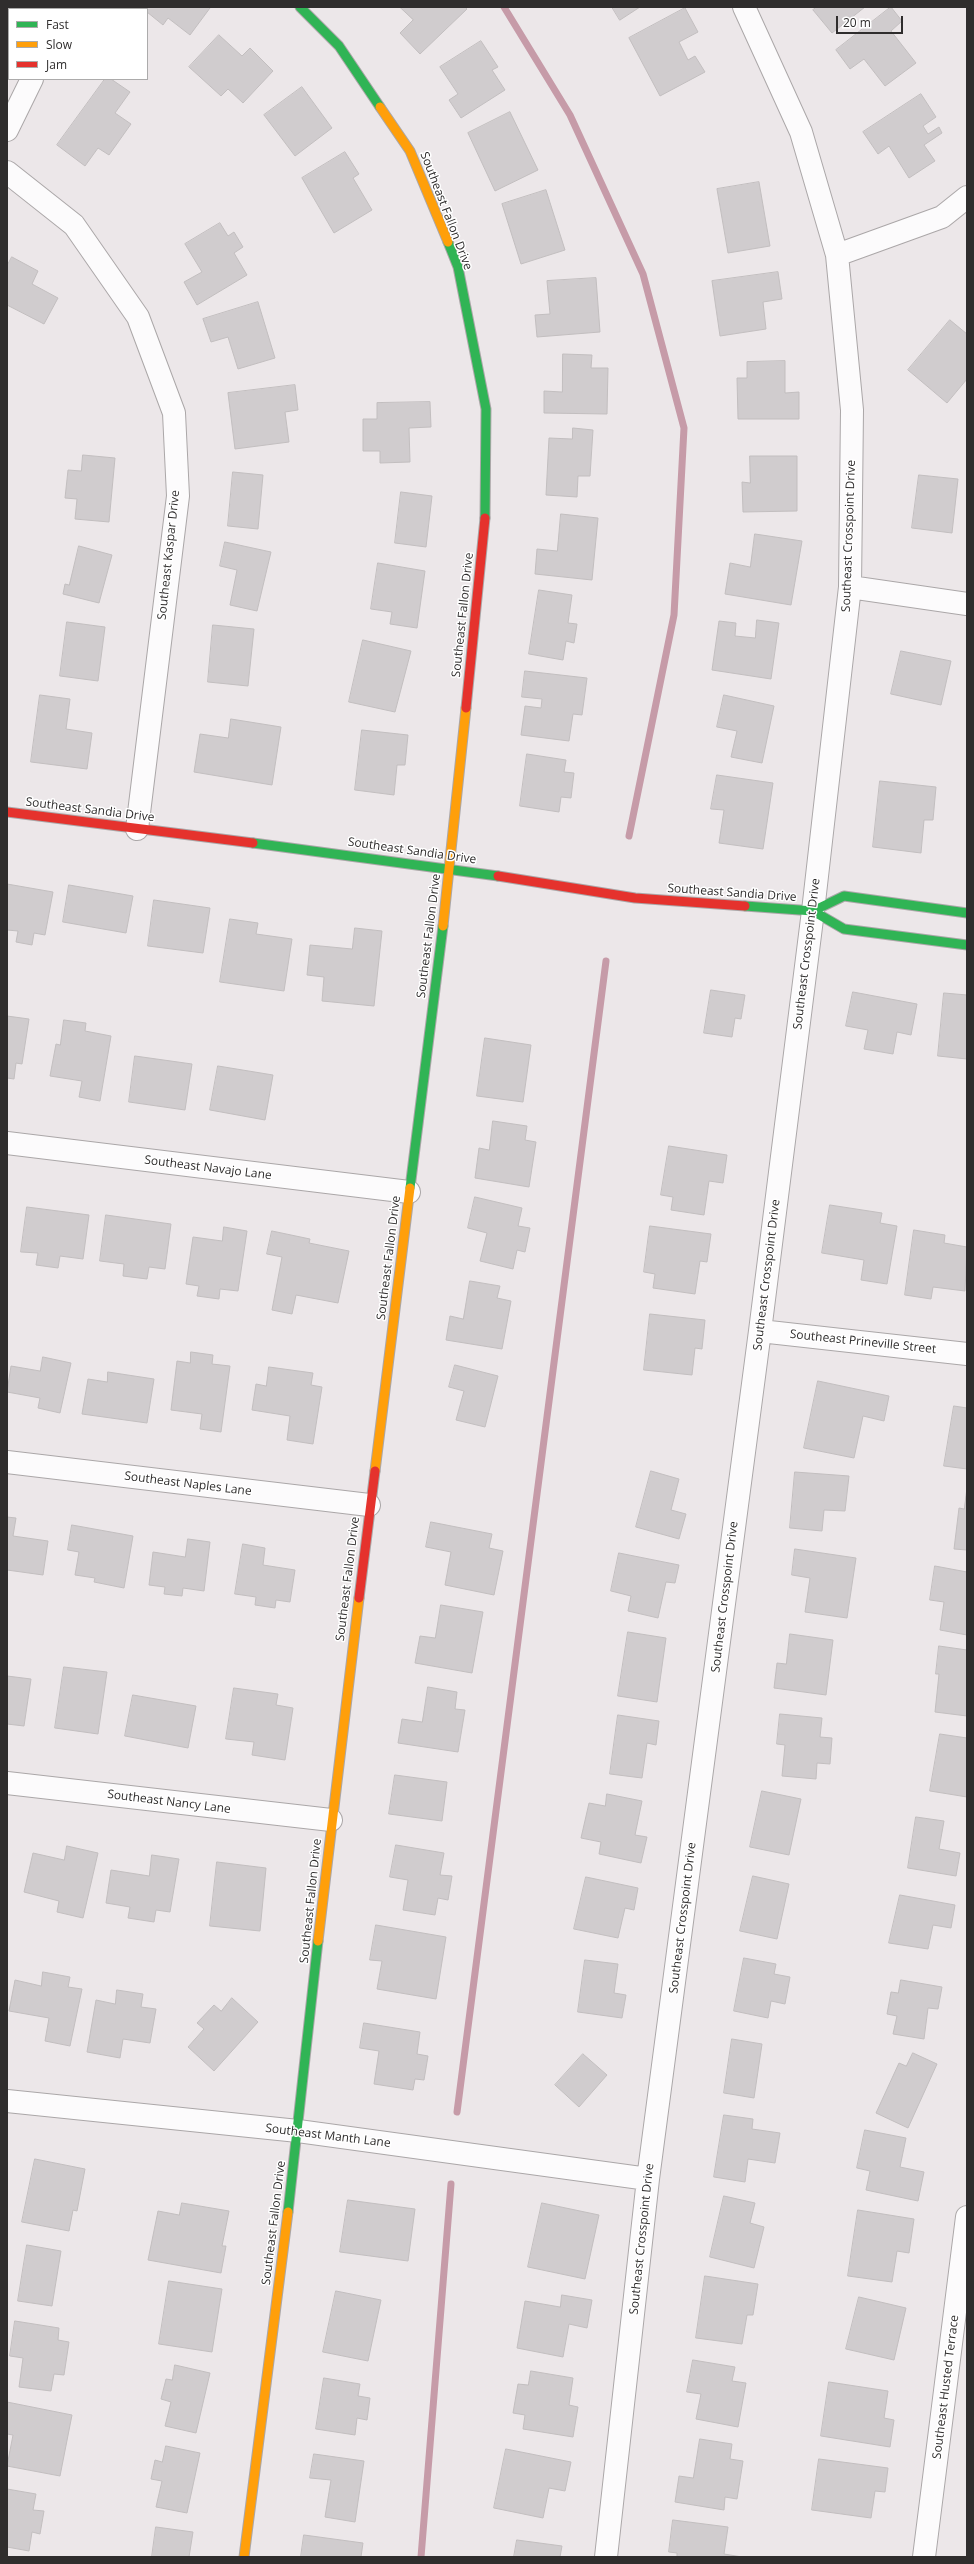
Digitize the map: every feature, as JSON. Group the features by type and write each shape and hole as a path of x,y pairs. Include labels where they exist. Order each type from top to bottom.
{"street":[{"name":"Southeast Fallon Drive","path":"244,2557 298,2131 331,1820 369,1505 450,868 486,513 486,409 458,267 410,151 339,46 300,7"},
{"name":"Southeast Crosspoint Drive","path":"606,2557 648,2179 760,1331 813,910 850,588 852,410 837,255 801,132 744,7"},
{"path":"7,130 32,80"},
{"name":"Southeast Kaspar Drive","path":"7,172 74,225 138,317 174,412 178,496 137,829"},
{"path":"837,255 942,217 967,198"},
{"path":"850,588 967,604"},
{"name":"Southeast Sandia Drive","path":"7,812 450,868 635,898 813,910 844,929 967,945"},
{"name":"Southeast Sandia Drive","path":"813,910 844,896 967,913"},
{"name":"Southeast Navajo Lane","path":"7,1143 409,1192"},
{"name":"Southeast Prineville Street","path":"760,1331 967,1354"},
{"name":"Southeast Naples Lane","path":"7,1462 369,1505"},
{"name":"Southeast Nancy Lane","path":"7,1783 331,1820"},
{"name":"Southeast Manth Lane","path":"7,2101 298,2131 648,2179"},
{"name":"Southeast Husted Terrace","path":"924,2557 967,2217"}],"building":[{"path":"142,7 210,7 190,35 168,18 163,25 148,13 148,8"},
{"path":"400,7 465,7 467,9 420,54 400,33 413,20"},
{"path":"612,7 640,7 620,20"},
{"path":"817,7 865,7 832,33 813,10"},
{"path":"891,7 902,21 891,31 916,63 885,86 864,59 850,69 836,50"},
{"path":"685,8 698,32 679,42 688,60 695,56 705,72 660,96 629,38"},
{"path":"219,35 242,56 250,48 273,71 243,103 228,89 221,96 189,67"},
{"path":"481,41 498,67 492,70 505,90 461,118 449,100 458,94 440,67"},
{"path":"104,80 112,80 130,92 115,113 131,124 109,155 98,148 85,166 57,145"},
{"path":"302,87 332,128 295,156 264,115"},
{"path":"921,94 936,117 923,126 928,134 939,127 942,133 924,145 935,161 909,178 889,146 878,154 863,132"},
{"path":"510,112 538,170 495,191 468,133"},
{"path":"345,152 359,174 353,178 372,210 334,233 302,178"},
{"path":"759,182 770,246 728,253 717,189"},
{"path":"546,190 565,250 521,264 502,204"},
{"path":"220,223 228,236 234,232 243,247 234,253 247,275 197,305 184,282 202,272 185,244"},
{"path":"12,257 38,271 32,284 58,298 44,324 7,305 7,266"},
{"path":"778,272 782,299 763,302 766,329 720,336 712,281"},
{"path":"596,278 600,332 537,337 535,315 550,314 547,281"},
{"path":"258,302 275,358 238,369 228,337 211,342 203,319"},
{"path":"950,320 967,334 967,379 947,403 908,370"},
{"path":"563,354 592,355 591,368 608,368 607,414 544,413 544,391 562,392"},
{"path":"785,361 785,393 799,392 799,419 738,419 737,378 747,378 747,362"},
{"path":"295,385 298,410 285,412 289,442 235,449 228,393"},
{"path":"430,402 431,427 409,428 410,462 380,463 380,451 363,451 363,419 377,419 377,403"},
{"path":"573,428 593,430 590,476 578,476 577,497 546,495 549,438 572,439"},
{"path":"83,455 115,458 109,522 75,519 77,499 65,498 68,470 81,471"},
{"path":"750,456 797,456 797,511 743,512 742,482 750,483"},
{"path":"233,472 263,475 258,529 228,526"},
{"path":"919,475 958,479 952,533 912,528"},
{"path":"401,492 432,496 426,547 395,543"},
{"path":"561,514 598,518 592,580 535,574 537,549 557,551"},
{"path":"755,534 802,541 791,605 725,594 730,563 750,567"},
{"path":"225,542 271,552 257,611 230,605 237,570 220,566"},
{"path":"79,546 112,555 99,603 63,594 65,584 69,585"},
{"path":"378,563 425,571 417,628 390,624 392,612 371,609"},
{"path":"539,590 572,595 568,623 577,624 574,643 566,641 563,660 529,654"},
{"path":"757,620 779,623 771,679 712,670 719,621 736,623 735,636 755,638"},
{"path":"67,622 105,627 98,681 60,676"},
{"path":"213,625 254,629 248,686 208,682"},
{"path":"363,640 411,651 395,712 349,702"},
{"path":"901,651 951,661 941,705 891,694"},
{"path":"525,671 587,678 582,715 573,714 569,741 521,735 525,706 541,708 542,699 522,697"},
{"path":"40,695 70,699 66,729 92,733 87,769 31,762"},
{"path":"724,695 774,706 762,763 731,757 737,731 717,727"},
{"path":"231,719 281,727 272,785 194,772 200,734 228,738"},
{"path":"362,730 408,735 405,765 397,765 394,795 355,790"},
{"path":"527,754 566,760 564,772 574,773 571,798 561,797 559,812 520,806"},
{"path":"717,775 773,783 763,849 719,843 724,810 711,809"},
{"path":"880,781 936,787 933,820 924,820 921,853 873,847"},
{"path":"7,884 53,892 45,935 34,933 32,945 16,942 18,931 7,930"},
{"path":"69,885 133,896 126,933 63,922"},
{"path":"154,900 210,908 203,953 148,946"},
{"path":"230,919 258,923 256,934 292,939 284,991 220,982"},
{"path":"355,928 382,931 374,1006 322,1001 324,977 307,975 310,945 352,949"},
{"path":"711,990 745,995 741,1019 735,1018 732,1037 704,1033"},
{"path":"853,992 917,1004 911,1035 897,1032 893,1054 864,1049 868,1030 846,1026"},
{"path":"944,993 967,995 967,1059 938,1056"},
{"path":"7,1016 29,1019 22,1064 16,1063 14,1079 7,1078"},
{"path":"64,1020 86,1023 85,1031 111,1036 100,1101 79,1097 82,1081 50,1076 56,1044 60,1045"},
{"path":"485,1038 531,1045 523,1102 477,1096"},
{"path":"135,1056 192,1064 185,1110 129,1102"},
{"path":"218,1066 273,1075 265,1120 210,1110"},
{"path":"493,1121 527,1126 525,1140 536,1142 529,1187 475,1178 479,1148 489,1150"},
{"path":"669,1146 727,1155 723,1183 709,1181 704,1215 671,1210 673,1197 661,1195"},
{"path":"475,1197 522,1208 518,1226 530,1228 525,1252 517,1250 513,1269 480,1261 487,1233 468,1228"},
{"path":"830,1205 882,1213 880,1223 897,1226 887,1284 861,1280 864,1260 822,1253"},
{"path":"27,1207 89,1215 83,1259 60,1256 58,1268 36,1265 38,1253 21,1252"},
{"path":"106,1215 171,1224 165,1269 149,1267 147,1279 123,1276 124,1264 100,1261"},
{"path":"650,1226 711,1234 707,1262 700,1261 695,1294 653,1288 655,1274 644,1272"},
{"path":"224,1227 247,1231 238,1291 220,1289 219,1299 197,1296 199,1286 186,1284 193,1237 222,1241"},
{"path":"914,1230 945,1235 944,1243 967,1247 965,1291 933,1287 931,1299 905,1295"},
{"path":"272,1231 310,1239 309,1243 349,1251 338,1303 296,1295 292,1314 272,1310 282,1257 267,1254"},
{"path":"470,1281 500,1286 497,1298 511,1301 502,1349 446,1340 450,1316 463,1319"},
{"path":"650,1314 705,1320 702,1349 695,1348 692,1375 644,1370"},
{"path":"191,1352 213,1355 212,1364 230,1366 221,1432 200,1429 202,1414 171,1410 177,1361 190,1363"},
{"path":"43,1357 71,1363 60,1413 38,1408 40,1398 7,1392 11,1366 40,1371"},
{"path":"455,1365 498,1376 485,1427 456,1420 464,1391 449,1387"},
{"path":"269,1367 313,1373 311,1385 322,1387 313,1444 287,1440 290,1416 252,1410 256,1384 266,1386"},
{"path":"108,1372 154,1379 147,1423 82,1414 88,1379 107,1382"},
{"path":"818,1381 889,1396 884,1421 863,1416 854,1458 804,1448"},
{"path":"954,1406 967,1408 967,1469 944,1466"},
{"path":"651,1471 679,1479 671,1510 686,1514 679,1539 636,1527"},
{"path":"795,1472 849,1476 845,1511 824,1510 822,1531 790,1528"},
{"path":"967,1488 967,1550 954,1549 959,1508 964,1509"},
{"path":"7,1517 16,1518 13,1536 48,1541 43,1575 7,1570"},
{"path":"431,1522 492,1534 489,1548 503,1551 494,1595 445,1585 451,1552 426,1547"},
{"path":"72,1525 133,1536 124,1588 94,1582 95,1578 75,1575 79,1552 68,1550"},
{"path":"188,1539 210,1542 204,1591 183,1588 182,1596 164,1594 165,1587 149,1585 153,1552 185,1557"},
{"path":"243,1544 265,1548 263,1565 295,1570 290,1602 276,1600 275,1608 255,1605 256,1597 235,1594"},
{"path":"795,1549 856,1558 847,1618 805,1612 810,1578 792,1575"},
{"path":"619,1553 679,1565 675,1583 666,1582 658,1618 628,1611 631,1596 611,1591"},
{"path":"935,1566 967,1572 967,1635 940,1630 944,1602 930,1600"},
{"path":"441,1605 483,1612 472,1673 415,1663 420,1636 435,1638"},
{"path":"628,1632 666,1638 657,1702 618,1696"},
{"path":"790,1634 833,1640 826,1695 774,1688 777,1663 786,1664"},
{"path":"939,1646 967,1650 967,1716 935,1712 939,1674 936,1674"},
{"path":"64,1667 107,1672 98,1734 55,1728"},
{"path":"7,1676 31,1679 24,1726 7,1724"},
{"path":"428,1687 457,1692 455,1709 465,1710 458,1752 398,1743 402,1719 422,1722"},
{"path":"234,1688 278,1694 276,1705 293,1708 285,1760 252,1755 254,1742 226,1739"},
{"path":"133,1695 196,1706 188,1748 125,1736"},
{"path":"780,1714 822,1718 820,1737 832,1738 830,1764 817,1763 816,1779 782,1776 785,1745 777,1744"},
{"path":"618,1715 659,1721 656,1745 647,1743 642,1778 610,1774"},
{"path":"940,1734 967,1738 967,1797 930,1791"},
{"path":"395,1775 447,1782 442,1821 389,1814"},
{"path":"762,1791 801,1799 789,1855 750,1847"},
{"path":"607,1794 642,1801 635,1835 647,1837 641,1863 599,1854 601,1842 581,1838 589,1803 605,1806"},
{"path":"916,1817 944,1821 939,1849 960,1853 956,1876 908,1868"},
{"path":"396,1845 444,1853 440,1875 452,1876 448,1900 438,1898 435,1915 403,1910 408,1880 390,1877"},
{"path":"67,1846 98,1853 83,1918 57,1912 59,1901 24,1892 33,1853 64,1860"},
{"path":"152,1855 179,1859 170,1912 156,1910 154,1922 128,1918 130,1907 106,1903 111,1870 149,1876"},
{"path":"217,1862 266,1868 260,1931 210,1926"},
{"path":"753,1876 789,1884 777,1939 740,1931"},
{"path":"586,1877 638,1888 634,1910 625,1908 618,1938 574,1929"},
{"path":"900,1895 955,1905 951,1928 933,1925 928,1949 889,1943"},
{"path":"376,1925 446,1937 436,1999 377,1989 382,1961 370,1960"},
{"path":"744,1958 776,1964 774,1974 790,1977 785,2004 771,2001 768,2018 734,2011"},
{"path":"585,1960 618,1964 614,1993 626,1995 622,2018 578,2012"},
{"path":"43,1972 70,1977 68,1987 82,1989 70,2046 45,2041 49,2018 9,2011 15,1980 41,1986"},
{"path":"901,1980 942,1987 938,2009 928,2008 924,2039 893,2034 897,2016 887,2014 891,1992 898,1993"},
{"path":"117,1990 143,1994 141,2007 156,2009 150,2043 123,2039 120,2058 87,2052 96,2000 115,2004"},
{"path":"232,1998 258,2022 214,2071 188,2047 204,2029 197,2023 214,2005 221,2011"},
{"path":"364,2023 420,2032 417,2054 428,2056 424,2080 415,2079 413,2090 374,2084 379,2051 360,2048"},
{"path":"732,2039 762,2044 754,2098 724,2093"},
{"path":"913,2053 937,2064 908,2128 876,2113 899,2063 906,2066"},
{"path":"583,2054 607,2075 579,2107 555,2085"},
{"path":"724,2115 753,2119 752,2129 780,2133 775,2163 748,2159 745,2182 714,2177"},
{"path":"865,2130 906,2138 900,2167 924,2172 918,2201 866,2190 870,2171 857,2168"},
{"path":"35,2159 85,2169 77,2211 73,2210 69,2231 22,2222"},
{"path":"724,2196 755,2203 750,2223 764,2227 754,2268 710,2257"},
{"path":"348,2200 415,2209 408,2261 340,2252"},
{"path":"182,2203 229,2211 222,2246 226,2246 221,2273 148,2260 158,2211 179,2215"},
{"path":"542,2203 599,2215 585,2279 528,2267"},
{"path":"858,2210 914,2219 909,2253 897,2251 892,2282 848,2276"},
{"path":"27,2245 61,2251 52,2306 18,2301"},
{"path":"705,2276 758,2284 753,2315 747,2315 742,2344 696,2338"},
{"path":"169,2281 222,2289 212,2352 159,2344"},
{"path":"336,2291 381,2300 368,2361 323,2352"},
{"path":"562,2295 592,2300 587,2328 569,2324 563,2357 517,2348 525,2301 560,2307"},
{"path":"859,2297 906,2308 894,2360 846,2349"},
{"path":"15,2321 59,2328 58,2340 69,2342 64,2375 54,2374 51,2391 19,2387 23,2358 10,2356"},
{"path":"693,2360 735,2367 732,2381 746,2383 738,2427 696,2419 701,2394 687,2392"},
{"path":"175,2365 210,2373 196,2433 165,2426 171,2402 161,2399 166,2379 172,2380"},
{"path":"531,2371 573,2378 569,2405 578,2407 573,2437 523,2429 525,2415 513,2413 518,2384 528,2385"},
{"path":"324,2378 360,2384 358,2396 370,2398 367,2420 357,2418 355,2435 316,2429"},
{"path":"829,2382 888,2391 884,2418 894,2420 890,2447 821,2436"},
{"path":"7,2402 72,2415 60,2476 7,2466 13,2435 7,2434"},
{"path":"700,2439 732,2444 730,2459 743,2461 737,2499 725,2497 724,2510 675,2502 679,2476 693,2478"},
{"path":"166,2446 200,2453 187,2513 156,2507 162,2481 151,2479 155,2460 162,2462"},
{"path":"506,2449 571,2462 565,2491 549,2488 543,2518 494,2508"},
{"path":"314,2454 364,2461 355,2522 325,2517 331,2480 310,2478"},
{"path":"819,2459 888,2468 885,2492 875,2491 871,2518 812,2510"},
{"path":"7,2489 36,2494 33,2510 44,2511 40,2534 32,2532 29,2551 7,2547"},
{"path":"673,2520 728,2527 724,2554 742,2557 677,2557 677,2553 669,2552"},
{"path":"156,2527 193,2532 189,2557 152,2557"},
{"path":"304,2535 363,2543 361,2557 301,2557"},
{"path":"517,2540 562,2546 560,2557 514,2557"}],"waterway":[{"path":"504,7 570,115 643,274 684,428 674,615 629,836"},
{"path":"457,2112 606,961"},
{"path":"421,2557 451,2184"}],"traffic: fast":[{"path":"300,7 339,46 380,107"},
{"path":"448,242 458,267 486,409 485,518"},
{"path":"253,843 498,876"},
{"path":"813,911 844,896 967,913"},
{"path":"745,906 813,911 844,929 967,945"},
{"path":"410,1188 443,926"},
{"path":"288,2212 318,1941"}],"traffic: slow":[{"path":"380,107 410,151 448,242"},
{"path":"443,926 466,708"},
{"path":"375,1471 410,1188"},
{"path":"318,1941 359,1598"},
{"path":"244,2557 288,2212"}],"traffic: jam":[{"path":"466,708 485,518"},
{"path":"7,812 253,843"},
{"path":"498,876 635,898 745,906"},
{"path":"359,1598 375,1471"}]}
